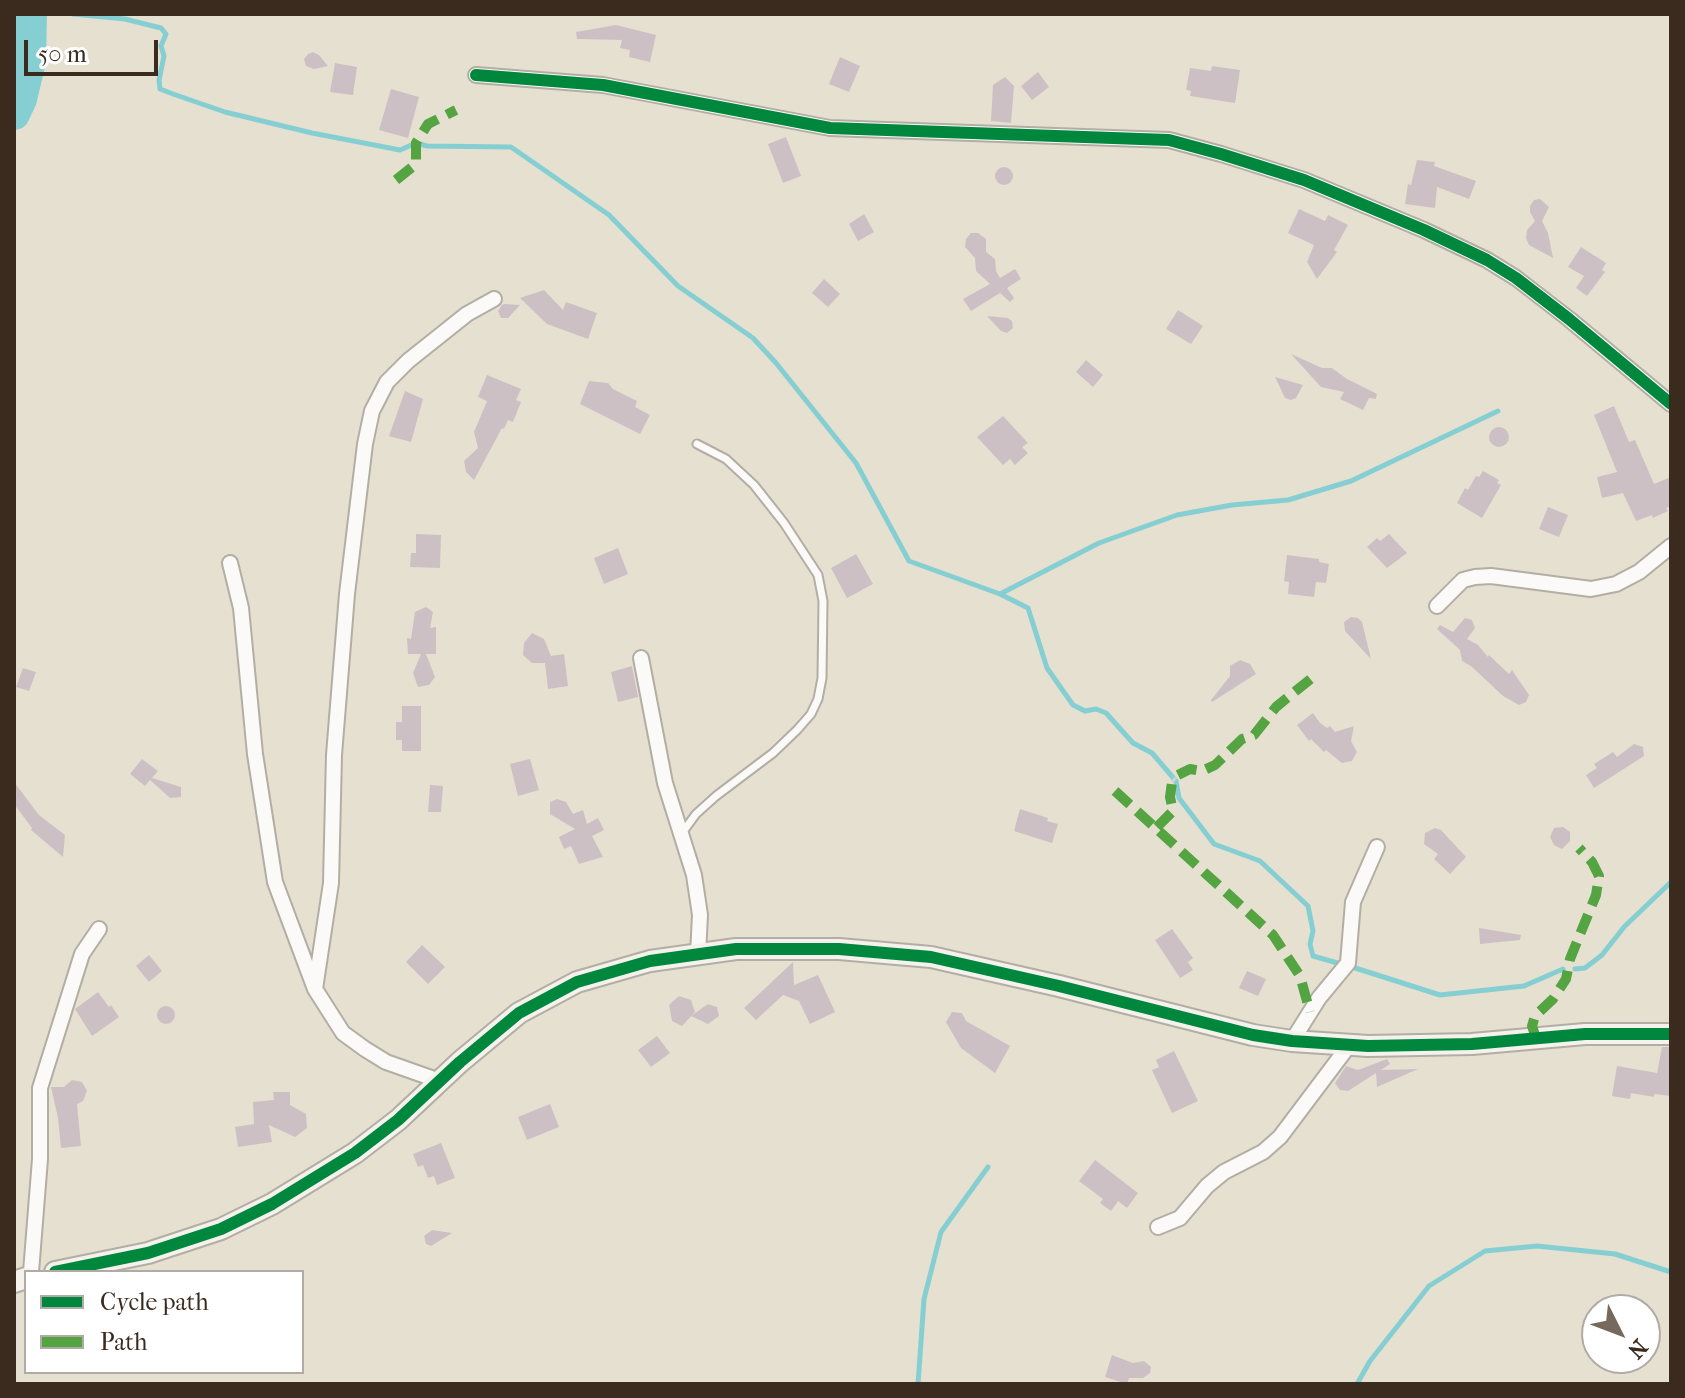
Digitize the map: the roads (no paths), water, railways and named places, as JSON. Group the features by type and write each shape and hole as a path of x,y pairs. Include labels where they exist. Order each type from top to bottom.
{"street":[{"path":"476,75 603,85 830,128 1169,140 1221,154 1304,180 1487,260 1569,319 1671,404"},
{"path":"315,989 331,883 334,755 347,594 365,444 372,411 387,382 408,361 467,314 494,299"},
{"path":"1437,606 1463,580 1475,577 1491,576 1591,589 1616,584 1639,572 1671,546"},
{"path":"230,563 241,608 255,754 275,882 315,989 343,1033 386,1062 440,1081"},
{"path":"641,658 665,783 694,875 700,915 698,954"},
{"path":"1292,1041 1319,998 1348,963 1353,902 1377,847"},
{"path":"31,1270 40,1159 40,1088 82,954 99,929"},
{"path":"65,1270 148,1253 221,1229 259,1210 355,1153 398,1120 519,1013 577,982 650,961 736,949 824,949 931,957 1253,1035 1292,1041 1472,1044 1585,1034 1671,1034"},
{"path":"1158,1227 1180,1218 1207,1186 1224,1172 1263,1152 1280,1137 1350,1044"}],"lane":[{"path":"681,835 696,814 797,730 811,714 822,678 823,601 818,575 784,523 754,485 726,459 697,444"}],"waterway":[{"path":"14,114 30,61 31,14"},
{"path":"73,14 125,19 161,28 166,34 161,46 164,56 160,89 173,94 225,112 400,150 416,143 427,146 511,147 609,215 678,286 753,338 776,363 856,463 909,561 1000,594 1028,608 1047,668 1073,705 1085,711 1096,709 1106,713 1133,743 1152,753 1176,781 1179,798 1214,844 1260,861 1308,906 1313,931 1310,944 1313,956 1341,964"},
{"path":"1000,594 1099,543 1177,515 1232,505 1288,500 1351,481 1498,411"},
{"path":"1575,969 1585,968 1602,955 1624,927 1671,882"},
{"path":"1349,966 1440,995 1524,986 1563,969"},
{"path":"918,1384 924,1299 941,1232 988,1167"},
{"path":"1357,1384 1370,1361 1429,1286 1485,1251 1537,1246 1615,1254 1671,1272"}]}
